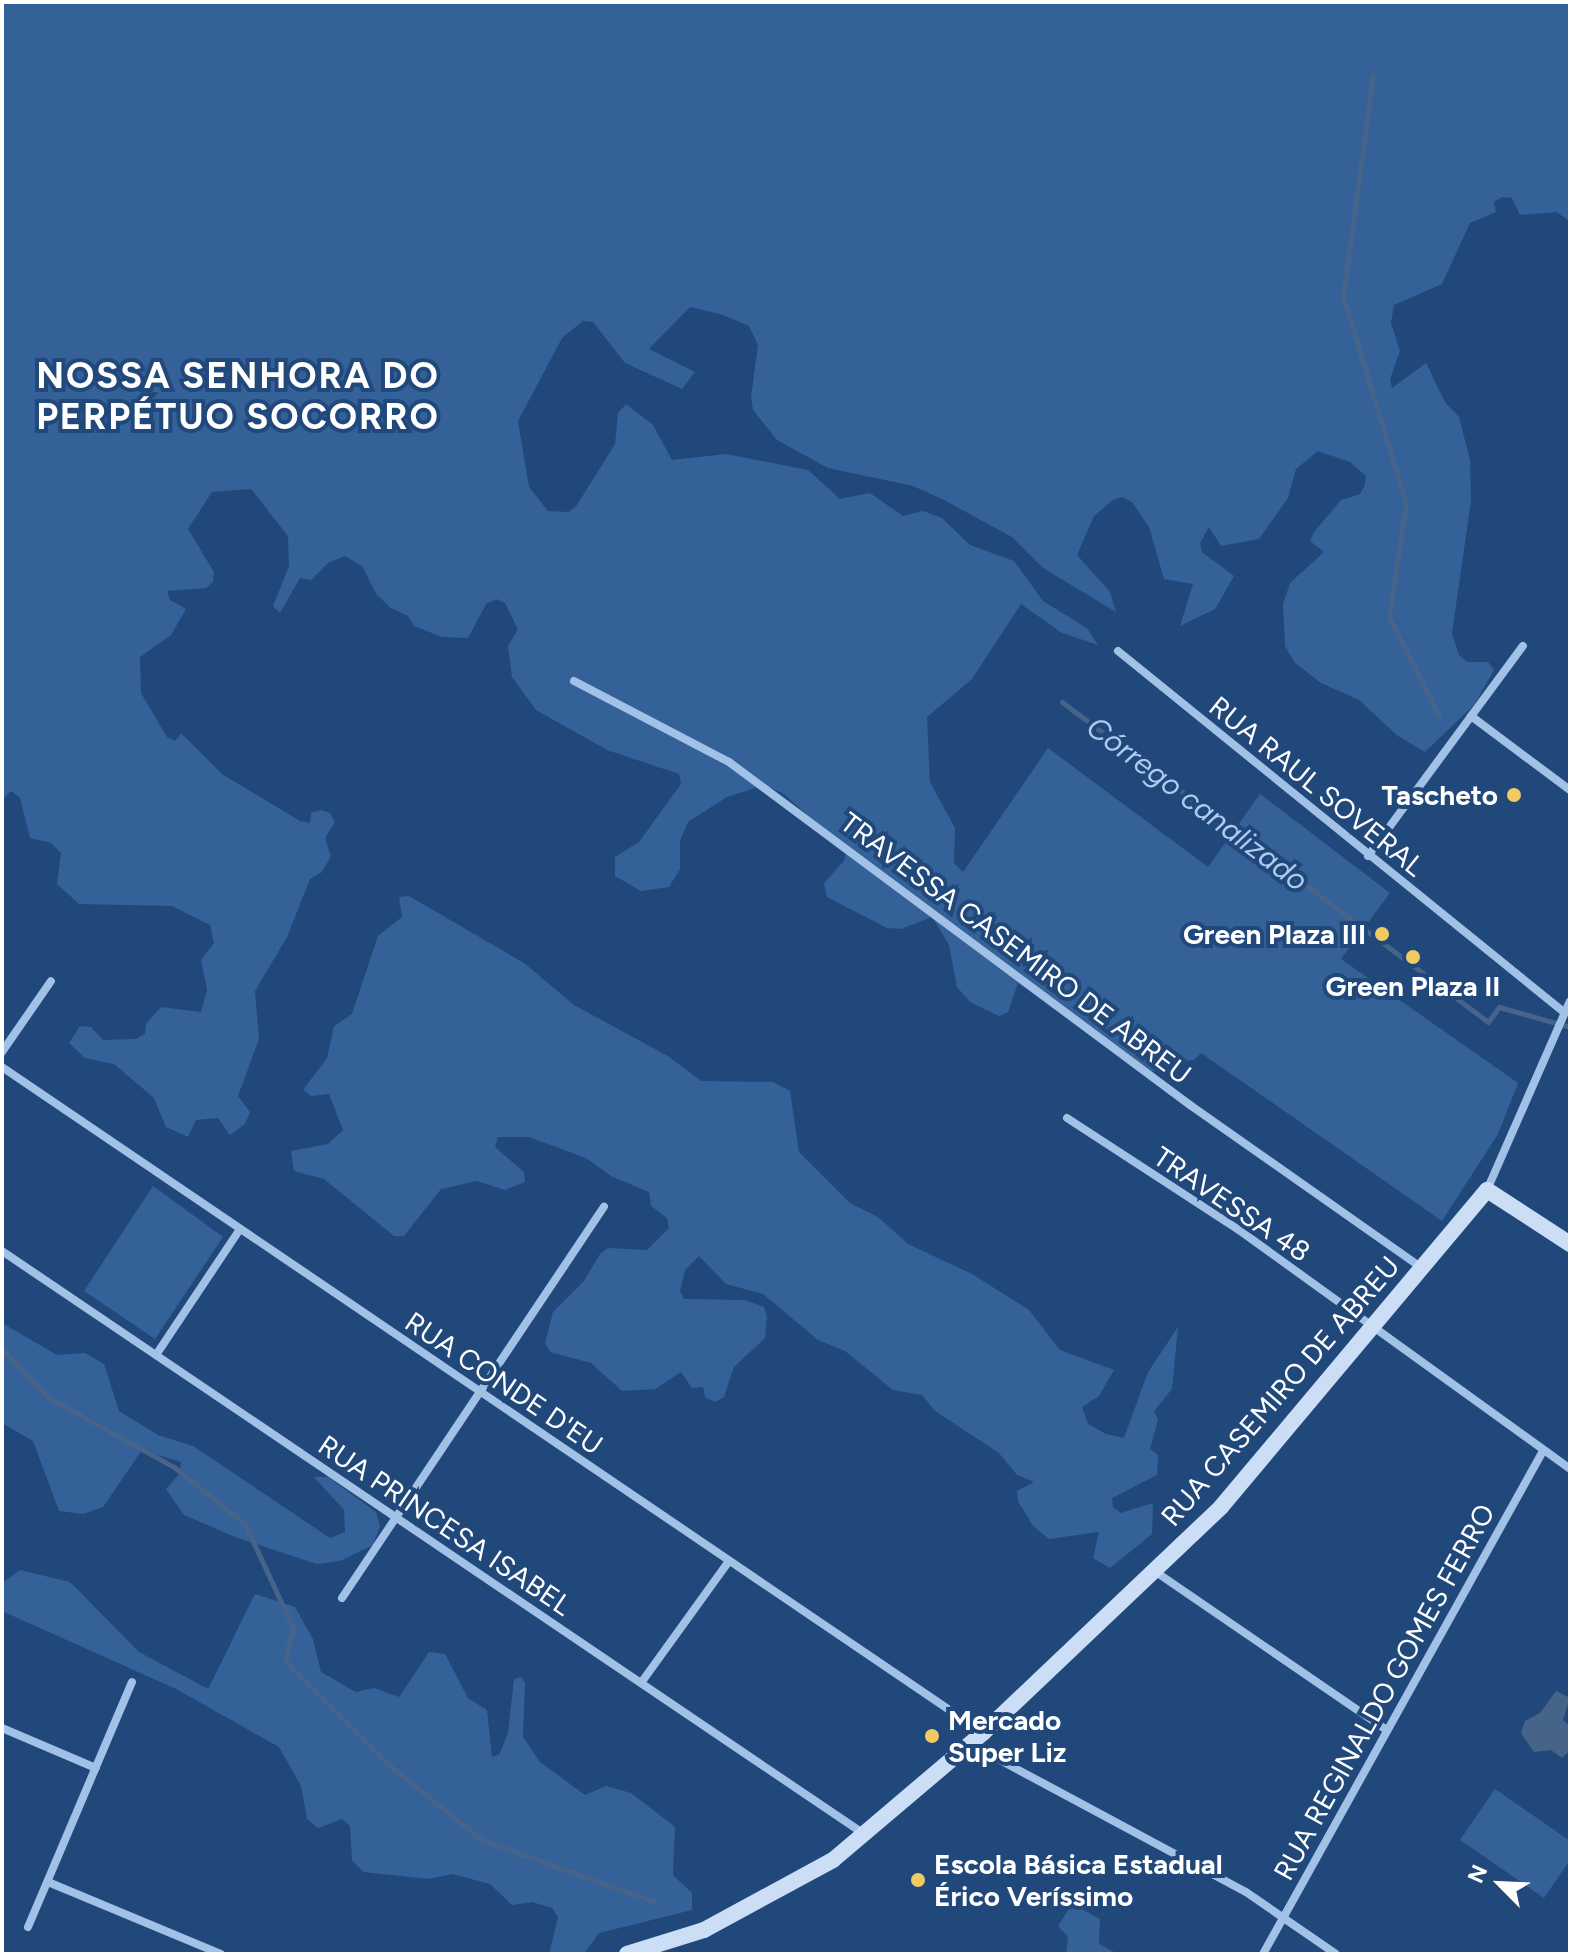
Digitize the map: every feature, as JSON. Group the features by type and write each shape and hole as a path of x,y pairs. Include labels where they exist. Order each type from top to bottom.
{"street":[{"path":"1368,856 1523,646"},
{"name":"RUA RAUL SOVERAL","path":"1118,651 1565,1013"},
{"name":"TRAVESSA CASEMIRO DE ABREU","path":"574,681 729,762 1190,1105 1422,1268"},
{"path":"1471,716 1570,790"},
{"path":"2,1052 51,981"},
{"name":"RUA CASEMIRO DE ABREU","path":"627,1954 704,1930 754,1907 833,1860 983,1733 1221,1507 1487,1190 1570,1001"},
{"name":"RUA CONDE D'EU","path":"2,1067 983,1733"},
{"name":"TRAVESSA 48","path":"1067,1118 1239,1230 1370,1329 1570,1469"},
{"path":"1487,1190 1570,1244"},
{"path":"342,1598 604,1206"},
{"path":"156,1355 240,1229"},
{"name":"RUA PRINCESA ISABEL","path":"2,1251 864,1835"},
{"name":"RUA REGINALDO GOMES FERRO","path":"1263,1954 1543,1451"},
{"path":"641,1683 729,1561"},
{"path":"1153,1570 1387,1730"},
{"path":"28,1927 132,1682"},
{"path":"2,1728 96,1768"},
{"path":"970,1744 1246,1892 1336,1954"},
{"path":"48,1882 221,1954"}],"shaded area":[{"path":"2,2 1570,2 1570,222 1557,212 1520,215 1512,198 1502,197 1494,202 1496,212 1470,223 1442,284 1394,305 1391,323 1400,351 1390,379 1392,388 1426,363 1445,402 1459,417 1470,460 1471,501 1452,633 1459,655 1467,662 1488,662 1494,670 1474,705 1425,752 1398,736 1359,700 1321,683 1295,663 1285,646 1283,604 1290,583 1324,552 1310,541 1314,532 1341,500 1360,494 1365,485 1366,476 1350,462 1318,451 1296,469 1288,498 1259,539 1221,546 1209,527 1200,543 1202,552 1234,576 1215,609 1180,626 1193,584 1164,579 1149,527 1132,502 1122,497 1113,500 1094,516 1077,555 1110,592 1116,612 1043,568 1012,537 942,499 913,486 828,468 777,440 753,410 751,397 758,345 749,326 720,314 690,307 649,349 695,372 682,389 625,363 593,322 583,321 562,338 518,421 529,487 548,511 569,512 577,505 615,444 618,413 626,404 653,425 672,460 726,454 808,470 840,499 870,493 903,516 923,511 942,518 970,545 1014,561 1043,601 1088,629 1098,645 1062,633 1021,604 972,679 927,717 930,782 955,828 954,863 963,872 1048,748 1208,867 1260,794 1390,893 1341,959 1518,1083 1498,1134 1442,1221 1201,1053 1194,1060 1180,1061 1169,1072 1152,1071 1116,1054 1018,983 1008,1012 999,1016 970,1002 957,987 949,945 932,917 901,929 887,928 827,897 824,883 844,861 846,850 784,794 765,785 727,797 688,822 680,841 680,869 669,887 641,891 615,876 615,857 639,842 681,784 679,774 607,750 536,710 512,677 508,646 518,629 505,603 496,599 486,604 468,638 442,637 414,626 408,616 391,608 376,594 362,566 345,556 328,563 311,580 300,578 280,613 273,606 289,566 288,536 251,489 212,492 188,529 214,572 213,582 206,588 167,591 170,600 186,609 171,635 140,657 141,693 167,737 175,741 181,733 222,774 300,821 310,823 311,813 321,810 330,813 335,822 325,838 331,856 322,872 310,879 287,937 255,991 259,1039 238,1096 250,1112 245,1124 230,1135 218,1118 196,1120 188,1137 166,1127 154,1098 114,1064 85,1058 69,1043 80,1026 91,1027 103,1040 135,1039 145,1034 146,1024 161,1007 201,1012 207,990 201,960 214,943 210,925 172,906 79,904 57,884 61,853 51,843 30,838 20,798 11,791 2,800"},
{"path":"409,896 524,963 574,1005 668,1056 701,1081 773,1082 790,1091 799,1152 850,1203 878,1217 908,1244 972,1274 1029,1310 1060,1350 1114,1370 1099,1396 1082,1407 1088,1424 1106,1434 1124,1438 1148,1372 1178,1327 1172,1389 1154,1411 1158,1420 1150,1449 1158,1455 1157,1475 1112,1498 1113,1507 1121,1513 1153,1503 1152,1534 1110,1568 1093,1558 1099,1532 1049,1539 1033,1526 1018,1501 1017,1491 1034,1482 1017,1475 999,1453 935,1411 922,1395 893,1390 845,1351 818,1340 763,1294 726,1284 699,1256 685,1270 680,1291 684,1299 745,1300 764,1307 767,1317 765,1338 734,1367 724,1397 715,1402 705,1397 703,1387 692,1388 681,1372 655,1389 622,1391 591,1363 550,1352 545,1343 553,1312 584,1281 600,1254 608,1248 647,1250 669,1228 667,1218 651,1206 649,1192 611,1176 586,1158 529,1137 498,1137 495,1147 524,1172 525,1182 505,1190 477,1181 441,1189 404,1236 394,1236 324,1179 294,1171 291,1151 328,1144 343,1130 329,1094 311,1096 303,1090 327,1058 334,1026 352,1014 378,936 402,917 399,897"},
{"path":"153,1186 223,1237 155,1339 84,1291"},
{"path":"2,1323 57,1355 85,1353 104,1364 119,1411 158,1435 193,1446 330,1538 345,1532 344,1510 314,1477 328,1477 376,1512 380,1526 373,1545 340,1561 317,1564 235,1537 184,1515 166,1489 180,1473 181,1462 142,1450 103,1507 83,1514 59,1511 33,1441 2,1423"},
{"path":"20,1570 70,1582 139,1652 208,1689 255,1594 295,1607 313,1639 321,1672 356,1692 374,1688 399,1697 429,1652 445,1654 468,1698 487,1710 492,1757 499,1755 508,1733 514,1679 521,1677 525,1683 523,1737 540,1762 585,1795 606,1786 631,1793 675,1827 673,1875 692,1893 692,1910 599,1933 584,1954 549,1954 558,1917 552,1908 532,1902 512,1905 490,1884 452,1874 429,1879 363,1872 352,1860 350,1826 342,1819 318,1828 307,1819 301,1786 279,1747 176,1689 2,1611 2,1583"},
{"path":"1556,1691 1570,1698 1563,1720 1570,1726 1570,1750 1562,1758 1551,1750 1534,1752 1521,1733 1525,1721 1540,1713"},
{"path":"1495,1789 1570,1841 1570,1860 1544,1898 1460,1840"},
{"path":"1072,1904 1100,1919 1099,1944 1118,1954 1066,1954 1068,1937 1058,1926"}],"waterway":[{"path":"1373,75 1343,296 1406,503 1389,617 1439,716"},
{"name":"Córrego canalizado","path":"1062,702 1488,1022 1499,1007 1570,1027"},
{"path":"2,1349 49,1398 174,1467 245,1524 293,1628 285,1661 389,1765 482,1840 655,1902"}],"place":[{"name":"Tascheto","path":"1514,795"},
{"name":"Green Plaza III","path":"1382,934"},
{"name":"Green Plaza II","path":"1413,957"},
{"name":"Mercado Super Liz","path":"932,1736"},
{"name":"Escola Básica Estadual Érico Veríssimo","path":"918,1880"}],"district":[{"name":"NOSSA SENHORA DO PERPÉTUO SOCORRO","path":"238,396"}]}
